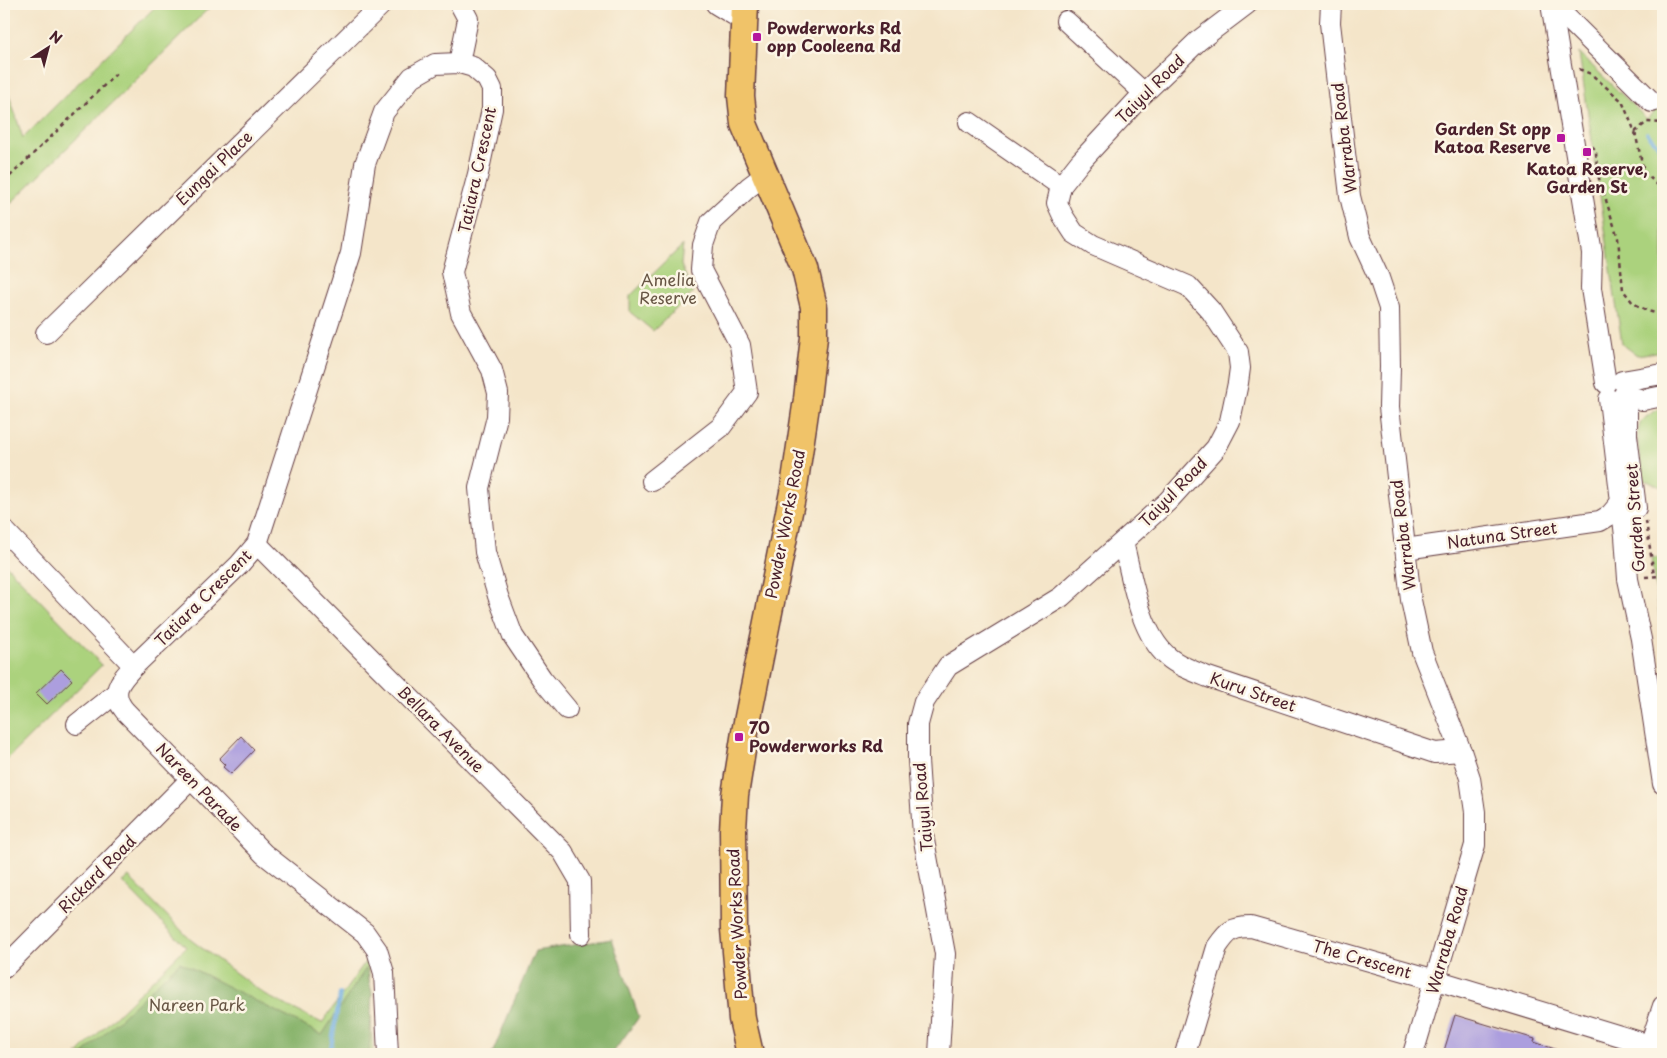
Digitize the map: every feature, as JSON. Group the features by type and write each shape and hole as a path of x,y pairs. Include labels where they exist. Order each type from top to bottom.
{"main road":[{"name":"Powder Works Road","path":"744,12 741,96 744,124 805,269 814,307 814,337 794,487 745,732 735,795 733,830 734,929 742,1019 750,1054"}],"street":[{"name":"Eungai Place","path":"46,333 382,4"},
{"path":"459,62 468,19 460,4"},
{"path":"716,4 744,12"},
{"name":"Taiyul Road","path":"939,1054 945,954 922,835 918,724 924,702 948,666 1061,597 1168,501 1216,448 1230,421 1238,383 1240,368 1238,352 1211,310 1188,286 1093,245 1074,233 1057,202 1060,186 1144,93 1198,41 1247,4"},
{"name":"Warraba Road","path":"1331,4 1330,22 1350,196 1360,237 1379,278 1389,308 1389,407 1411,600 1422,652 1462,751 1470,778 1475,812 1475,845 1436,980 1412,1054"},
{"path":"1552,4 1652,102"},
{"name":"Garden Street","path":"1552,4 1592,253 1604,287 1627,435 1639,540 1641,639"},
{"path":"1066,21 1144,93"},
{"name":"Tatiara Crescent","path":"134,666 239,565 258,544 351,253 365,164 384,112 412,77 435,64 459,62 473,67 487,79 492,88 492,109 478,174 452,272 461,313 492,370 498,393 498,417 479,488 485,552 498,596 513,636 542,679 567,709"},
{"path":"969,122 1060,186"},
{"path":"652,482 721,427 747,392 740,345 701,270 702,253 711,222 765,175"},
{"path":"1621,393 1663,374"},
{"path":"1621,393 1663,396"},
{"name":"Garden Street","path":"1621,393 1621,502 1628,579 1641,639 1663,784"},
{"path":"1600,521 1610,515 1621,502"},
{"path":"1600,521 1610,525 1625,536"},
{"name":"Natuna Street","path":"1405,549 1600,521"},
{"path":"4,530 134,666 121,681 116,693 77,724"},
{"name":"Kuru Street","path":"1122,542 1142,614 1154,641 1167,657 1190,670 1208,677 1435,753 1462,751"},
{"name":"Bellara Avenue","path":"258,544 563,852 580,881 581,934"},
{"name":"Nareen Parade","path":"116,693 125,712 264,854 358,926 371,941 382,961 384,973 388,1054"},
{"name":"Rickard Road","path":"4,968 191,780"},
{"name":"The Crescent","path":"1185,1054 1217,947 1225,935 1239,927 1251,927 1436,980 1649,1050"},
{"path":"1649,1050 1663,1006"}],"path":[{"path":"1580,78 1579,68 1591,74 1622,101 1635,132 1644,172 1663,190"},
{"path":"4,182 118,72"},
{"path":"1635,132 1647,122 1663,122"},
{"path":"1590,143 1596,151 1597,172 1618,238 1624,290 1633,303 1648,311 1663,315"}],"green space":[{"path":"158,4 213,4 4,210 4,80 23,138"},
{"path":"1579,53 1647,119 1663,101 1663,351 1637,355 1622,344"},
{"name":"Amelia Reserve","path":"683,245 681,265 693,293 653,331 630,312 630,296"},
{"path":"1659,409 1663,409 1663,488 1644,481 1638,444 1640,424 1646,417"},
{"path":"1663,557 1663,644 1651,558"},
{"path":"4,563 102,665 4,762"},
{"name":"Nareen Park","path":"129,877 191,940 267,996 322,1023 368,958 373,1054 77,1054 186,947 122,882"},
{"path":"612,939 639,1017 612,1054 492,1054 535,951"},
{"name":"Nareen Park","path":"180,962 322,1035 366,968 372,993 369,1054 83,1054"}],"building":[{"path":"61,669 72,680 47,704 36,693"},
{"path":"241,736 254,750 231,774 223,767 225,765 219,759"},
{"path":"1455,1015 1535,1039 1534,1042 1564,1052 1563,1054 1443,1054"}],"waterway":[{"path":"1647,133 1663,151"},
{"path":"330,1054 340,994"}],"place":[{"name":"Powderworks Rd opp Cooleena Rd","path":"757,37"},
{"name":"Garden St opp Katoa Reserve","path":"1561,138"},
{"name":"Katoa Reserve, Garden St","path":"1587,152"},
{"name":"70 Powderworks Rd","path":"739,737"}]}
